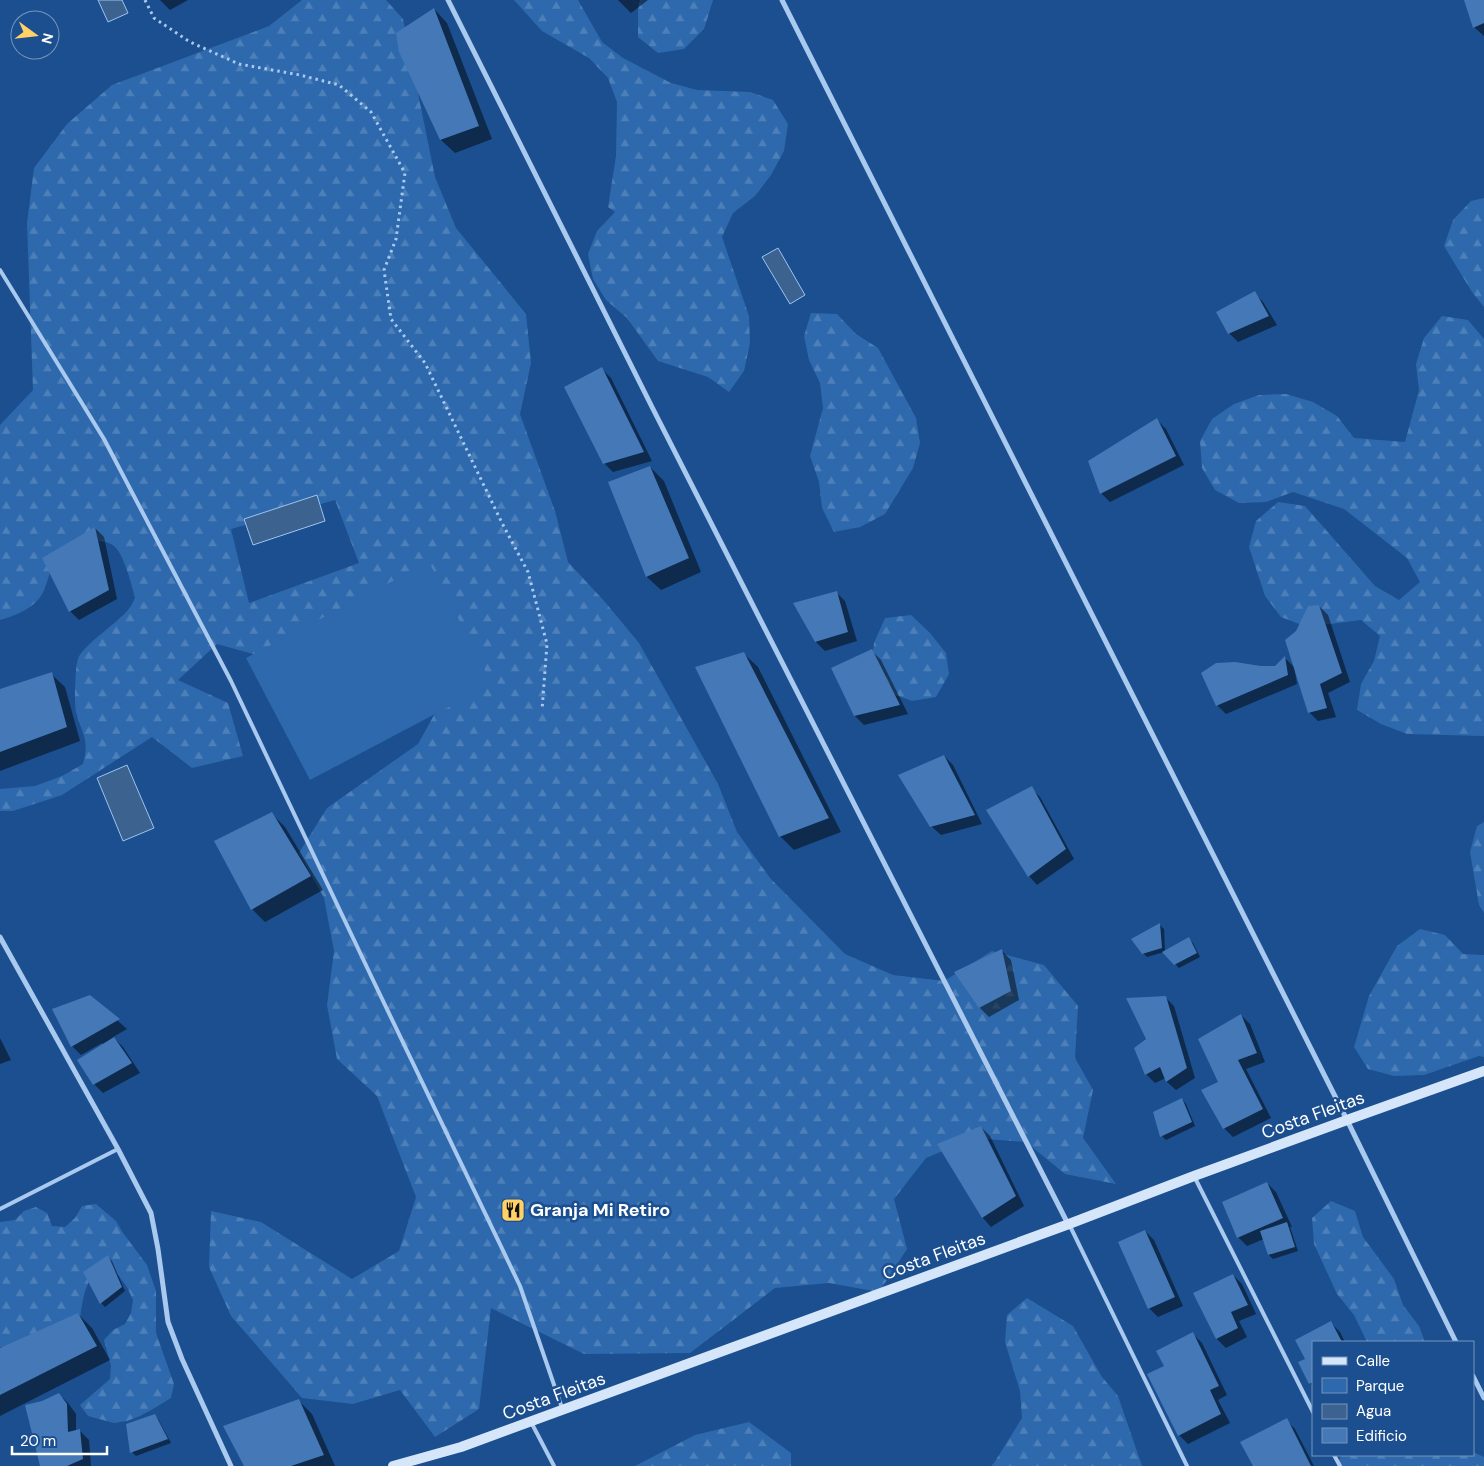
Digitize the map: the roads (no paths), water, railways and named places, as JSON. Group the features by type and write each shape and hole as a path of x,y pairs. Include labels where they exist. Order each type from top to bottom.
{"main road":[{"name":"Costa Fleitas","path":"393,1466 461,1447 531,1422 1069,1224 1194,1176 1484,1071"}],"street":[{"path":"448,0 648,398 1069,1224"},
{"path":"782,0 1347,1120 1456,1341"},
{"path":"0,937 118,1149 151,1213 168,1322 182,1359 232,1466"},
{"path":"1474,1378 1484,1398"}],"lane":[{"path":"0,270 104,439 232,681 520,1286 563,1410"},
{"path":"0,1209 118,1149"},
{"path":"1194,1176 1312,1410"},
{"path":"1069,1224 1188,1466"},
{"path":"531,1422 554,1466"}],"water":[{"path":"98,0 122,0 128,13 108,22"},
{"path":"778,248 805,295 790,304 762,257"},
{"path":"317,495 325,521 253,545 244,519"},
{"path":"127,765 154,828 123,841 97,778"}],"place":[{"name":"Granja Mi Retiro","path":"513,1210"}]}
